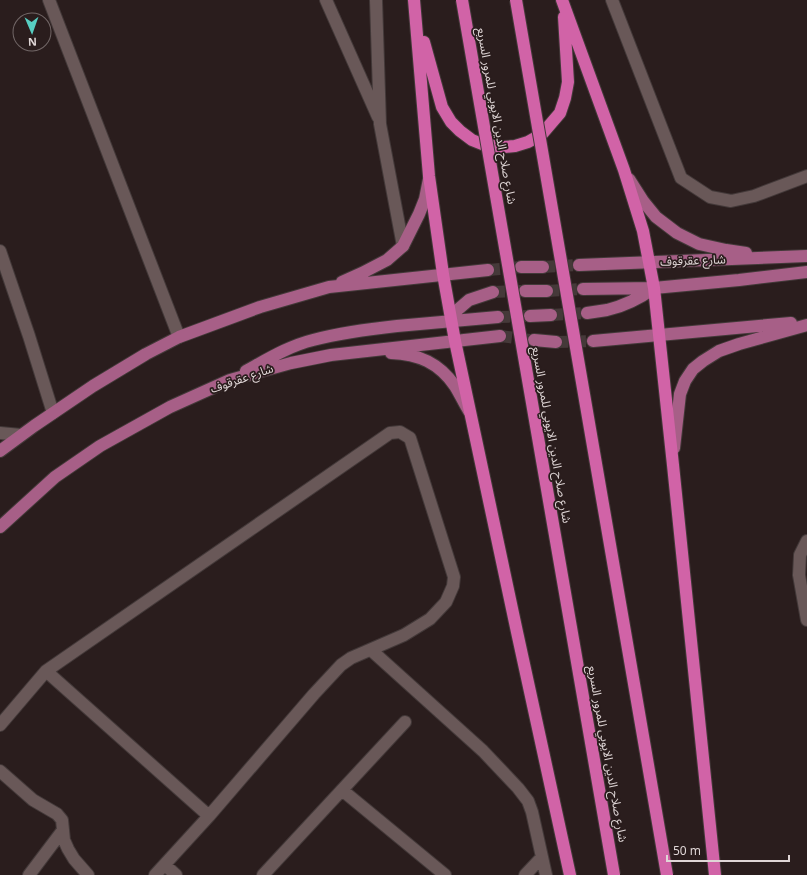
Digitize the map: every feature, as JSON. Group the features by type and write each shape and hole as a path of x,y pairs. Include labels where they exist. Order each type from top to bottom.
{"highway":[{"path":"414,0 429,176 443,274 455,341 570,875"},
{"name":"شارع صلاح الدين الايوبي للمرور السريع","path":"462,0 614,875"},
{"path":"516,0 667,875"},
{"path":"416,16 442,106 451,122 472,140 482,144 504,147 515,146 528,142 542,134 560,113 565,98 568,82 562,0"},
{"path":"562,0 624,170 643,231 654,288 715,875"}],"main road":[{"path":"624,170 642,201 656,218 677,233 699,244 726,250 785,257"},
{"path":"0,451 93,386 146,354 179,337 260,306 329,287 362,273 387,260 403,246 420,214 425,199 429,176"},
{"name":"شارع عقرقوف","path":"579,264 807,256"},
{"path":"521,267 543,267"},
{"path":"329,287 488,270"},
{"path":"583,289 654,288 807,272"},
{"path":"587,313 607,310 627,304 645,295 654,288"},
{"path":"525,291 547,291"},
{"path":"452,321 455,312 469,300 492,292"},
{"path":"530,316 551,315"},
{"path":"230,380 278,353 312,340 378,328 498,317"},
{"path":"593,341 807,322"},
{"path":"673,465 680,394 685,381 693,369 719,351 739,344 807,326"},
{"name":"شارع عقرقوف","path":"0,527 55,477 100,446 170,407 230,380 291,363 331,355 500,336"},
{"path":"534,340 556,342"},
{"path":"362,351 412,355 430,361 445,374 455,386 471,414"}],"street":[{"path":"49,0 179,337"},
{"path":"326,0 380,124"},
{"path":"376,0 380,124 403,246"},
{"path":"612,0 681,178 710,197 730,201 754,196 807,176"},
{"path":"0,251 53,413"},
{"path":"0,725 46,671 390,433 400,432 410,438 454,577 453,586 446,602 430,619 404,635 352,658 341,666 314,694 209,816 155,875"},
{"path":"0,433 21,435"},
{"path":"807,541 800,555 799,575 807,620"},
{"path":"371,650 483,751 518,788 528,801 532,812 546,875"},
{"path":"46,671 209,816"},
{"path":"263,875 405,722"},
{"path":"0,771 33,800 57,814 62,820 64,840 68,849 74,859 88,875"},
{"path":"342,790 445,875"},
{"path":"29,875 63,830"},
{"path":"525,875 542,857"},
{"path":"165,865 176,875"}],"tunnel":[{"path":"543,267 579,265"},
{"path":"488,270 521,267"},
{"path":"547,291 583,289"},
{"path":"493,292 522,291"},
{"path":"551,315 587,313"},
{"path":"498,317 530,316"},
{"path":"500,336 531,340"},
{"path":"556,342 593,341"}]}
